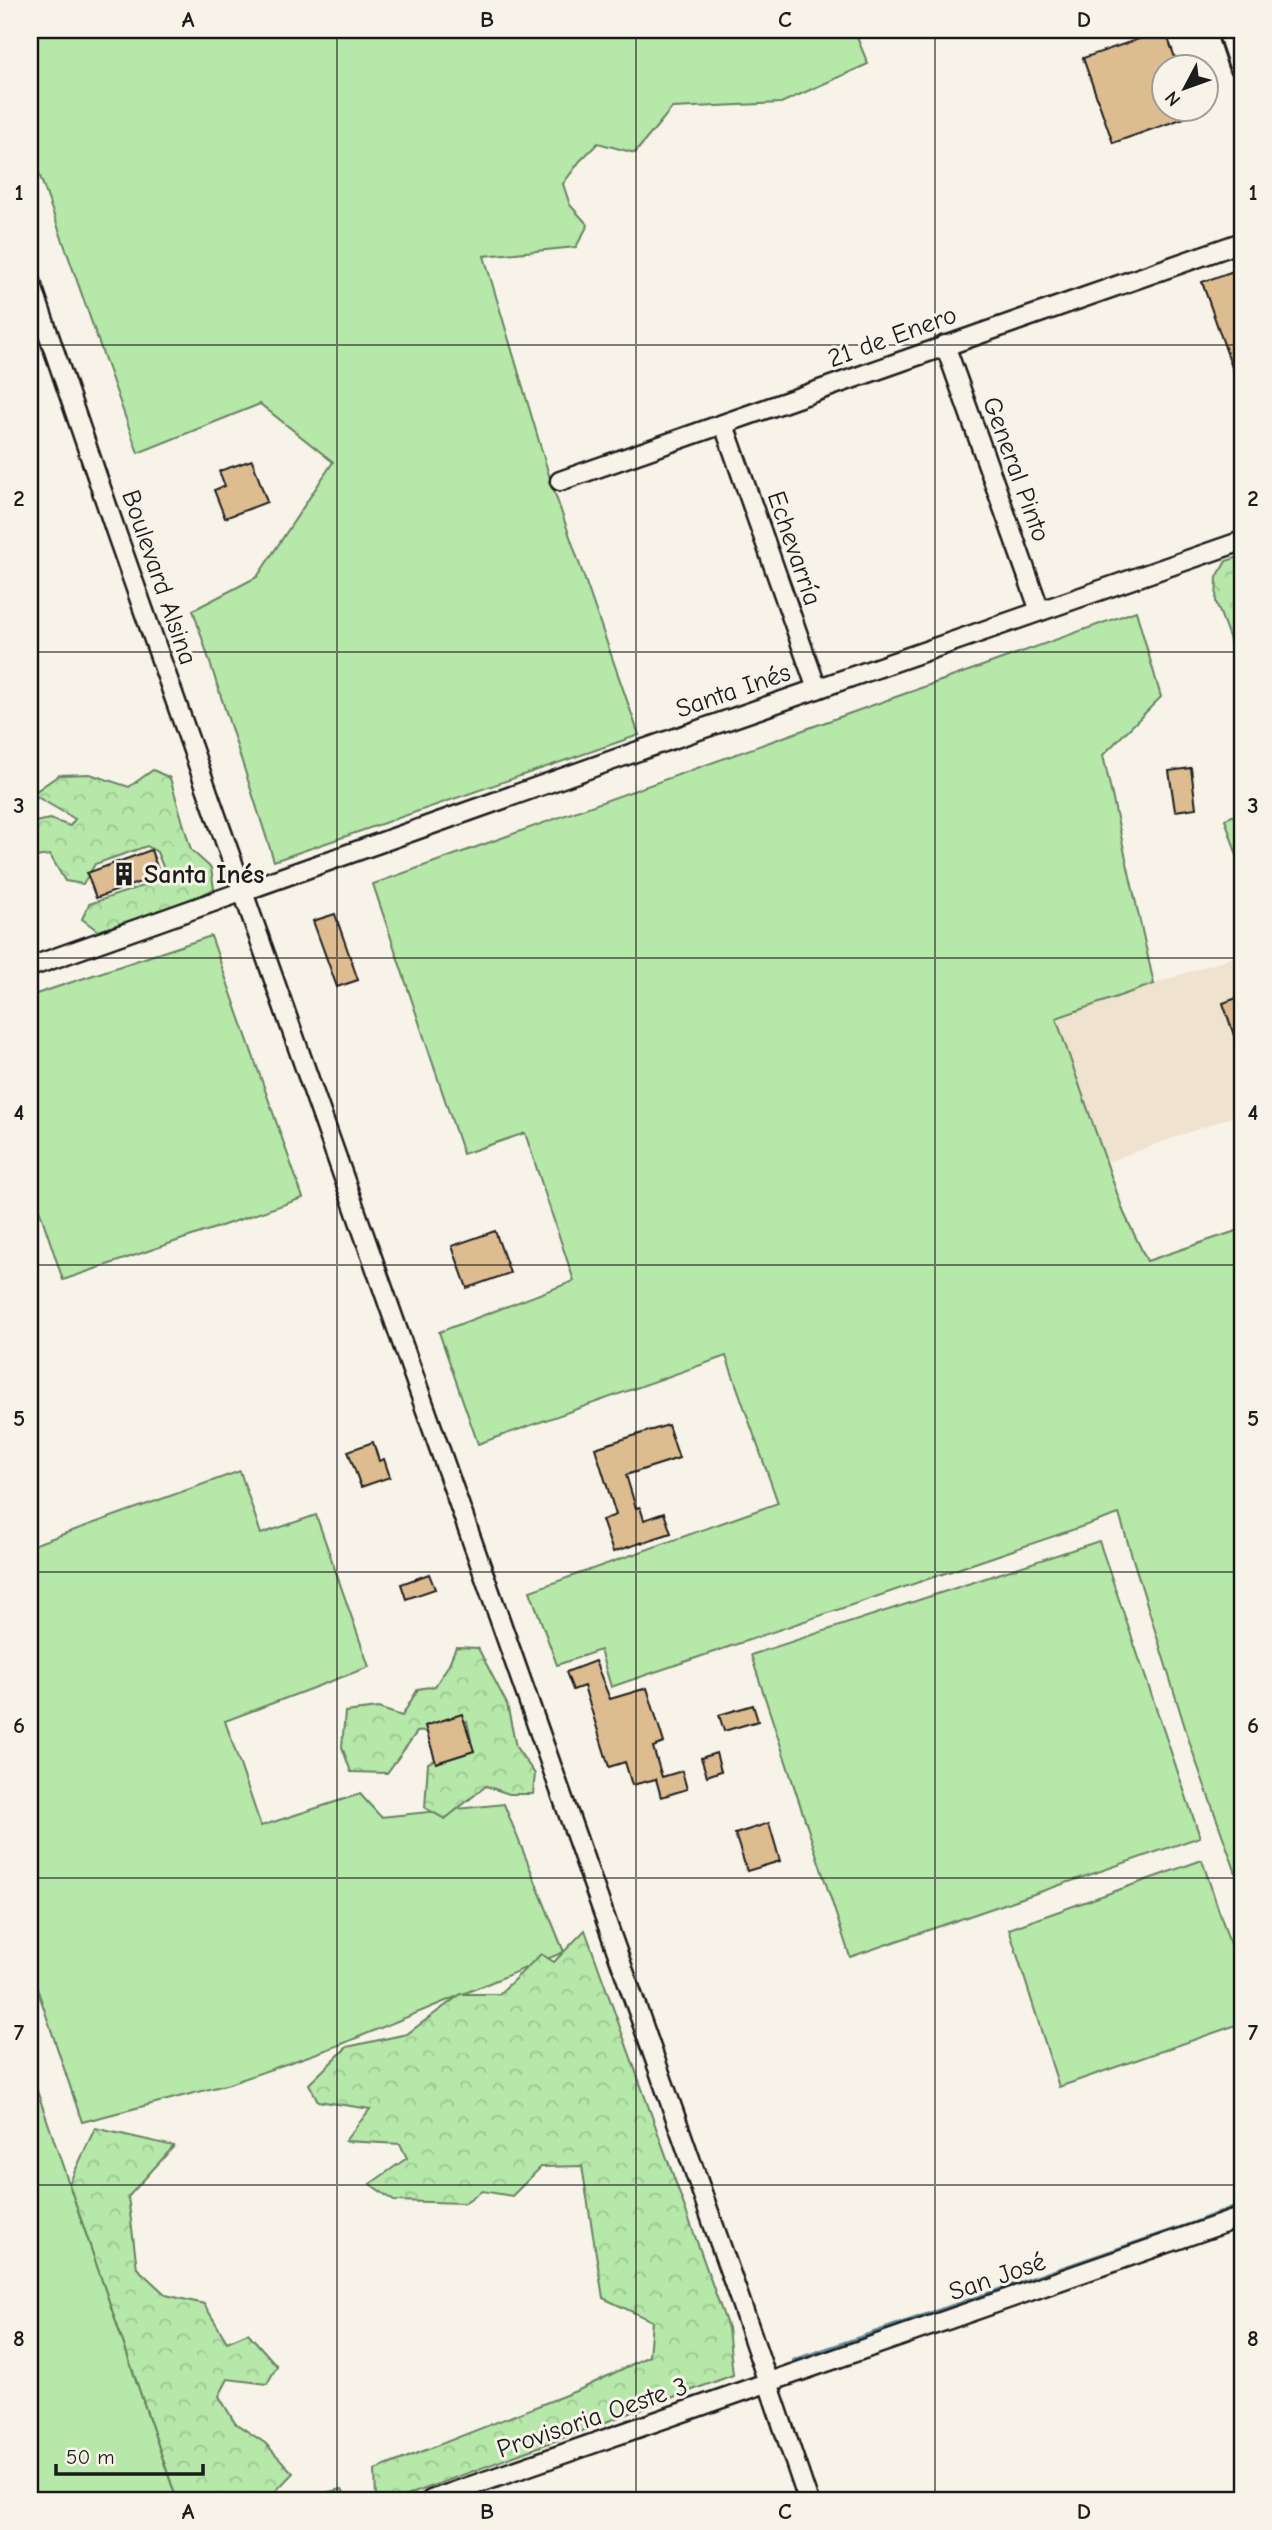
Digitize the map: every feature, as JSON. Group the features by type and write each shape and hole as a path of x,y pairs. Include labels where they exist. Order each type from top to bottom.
{"main road":[{"path":"1231,30 1242,63"}],"street":[{"name":"21 de Enero","path":"560,481 1242,242"},
{"name":"Boulevard Alsina","path":"30,280 808,2500"},
{"name":"General Pinto","path":"945,345 1040,611"},
{"name":"Echevarría","path":"724,425 817,689"},
{"name":"Santa Inés","path":"30,967 1242,541"},
{"name":"San José","path":"769,2384 1242,2217"},
{"name":"Provisoria Oeste 3","path":"431,2500 769,2384"}],"shaded area":[{"path":"1242,954 1242,1113 1107,1162 1056,1017"}],"green space":[{"path":"30,30 854,30 868,64 781,103 672,108 635,153 598,143 563,184 570,205 588,225 576,247 484,256 552,485 639,735 274,861 193,610 257,577 333,462 260,404 138,453 30,148"},
{"path":"1242,556 1240,681 1229,637 1216,602 1217,577 1226,561"},
{"path":"1136,611 1161,697 1103,755 1154,984 1056,1018 1124,1213 1147,1261 1242,1229 1242,1890 1192,1750 1119,1514 611,1687 600,1650 557,1665 530,1591 778,1503 726,1356 478,1444 439,1332 574,1281 525,1133 463,1154 373,884"},
{"path":"153,770 170,778 191,850 211,868 214,889 189,902 98,931 82,919 89,904 155,882 164,869 157,852 147,846 95,864 83,884 65,881 50,855 35,857 30,851 30,833 35,822 50,819 70,826 75,819 32,794 59,775 90,774 129,787"},
{"path":"1242,812 1242,871 1225,819"},
{"path":"211,936 303,1198 63,1280 30,1182 30,996"},
{"path":"240,1471 261,1534 316,1515 369,1667 225,1721 261,1826 360,1794 381,1817 504,1804 564,1952 337,2046 229,2084 82,2122 30,1967 30,1546"},
{"path":"1099,1541 1200,1837 850,1957 751,1655"},
{"path":"456,1647 478,1648 507,1704 516,1747 535,1774 533,1794 509,1794 486,1786 445,1819 425,1808 428,1763 471,1740 467,1721 417,1732 387,1773 351,1772 342,1747 345,1712 378,1708 402,1716 418,1689 435,1686"},
{"path":"1202,1860 1242,1980 1242,2023 1059,2087 1009,1929"},
{"path":"585,1930 728,2328 733,2375 395,2500 376,2500 375,2470 581,2389 649,2356 652,2321 603,2298 582,2166 541,2167 512,2196 482,2191 464,2203 394,2201 370,2184 407,2158 400,2144 345,2141 370,2109 318,2101 309,2084 347,2047 407,2034 461,1994 499,1994 541,1954 554,1962"},
{"path":"30,2070 177,2500 30,2500"},
{"path":"95,2128 174,2146 128,2197 137,2268 166,2295 204,2304 227,2342 248,2333 277,2366 267,2384 228,2379 219,2396 235,2423 265,2443 293,2473 267,2500 177,2500 69,2184"},
{"path":"342,2489 348,2500 267,2500 303,2498"}],"building":[{"path":"1165,30 1173,52 1150,52 1150,122 1173,122 1113,143 1083,58"},
{"path":"1242,268 1242,390 1240,390 1202,282"},
{"path":"252,460 267,502 225,518 214,490 225,486 219,471"},
{"path":"1191,768 1196,808 1175,811 1169,771"},
{"name":"Santa Inés","path":"151,850 160,875 96,898 87,873"},
{"path":"335,914 358,980 337,987 313,921"},
{"path":"1242,996 1242,1049 1239,1050 1223,1003"},
{"path":"495,1231 510,1273 467,1288 452,1246"},
{"path":"668,1425 679,1458 626,1475 636,1508 640,1507 644,1520 664,1513 671,1533 613,1552 602,1520 616,1515 595,1448"},
{"path":"373,1442 379,1461 384,1459 390,1477 361,1487 348,1451"},
{"path":"429,1574 435,1589 406,1599 401,1584"},
{"path":"595,1661 610,1699 647,1688 664,1743 653,1747 662,1777 682,1771 687,1789 661,1797 656,1779 632,1785 625,1762 609,1767 584,1686 573,1690 566,1672"},
{"path":"753,1705 758,1721 724,1731 719,1715"},
{"path":"462,1714 474,1751 436,1763 425,1726"},
{"path":"716,1753 721,1771 707,1776 701,1758"},
{"path":"769,1823 780,1861 747,1871 735,1834"}],"waterway":[{"path":"795,2361 1194,2224 1242,2205"}],"place":[{"name":"Santa Inés","path":"124,874"}]}
